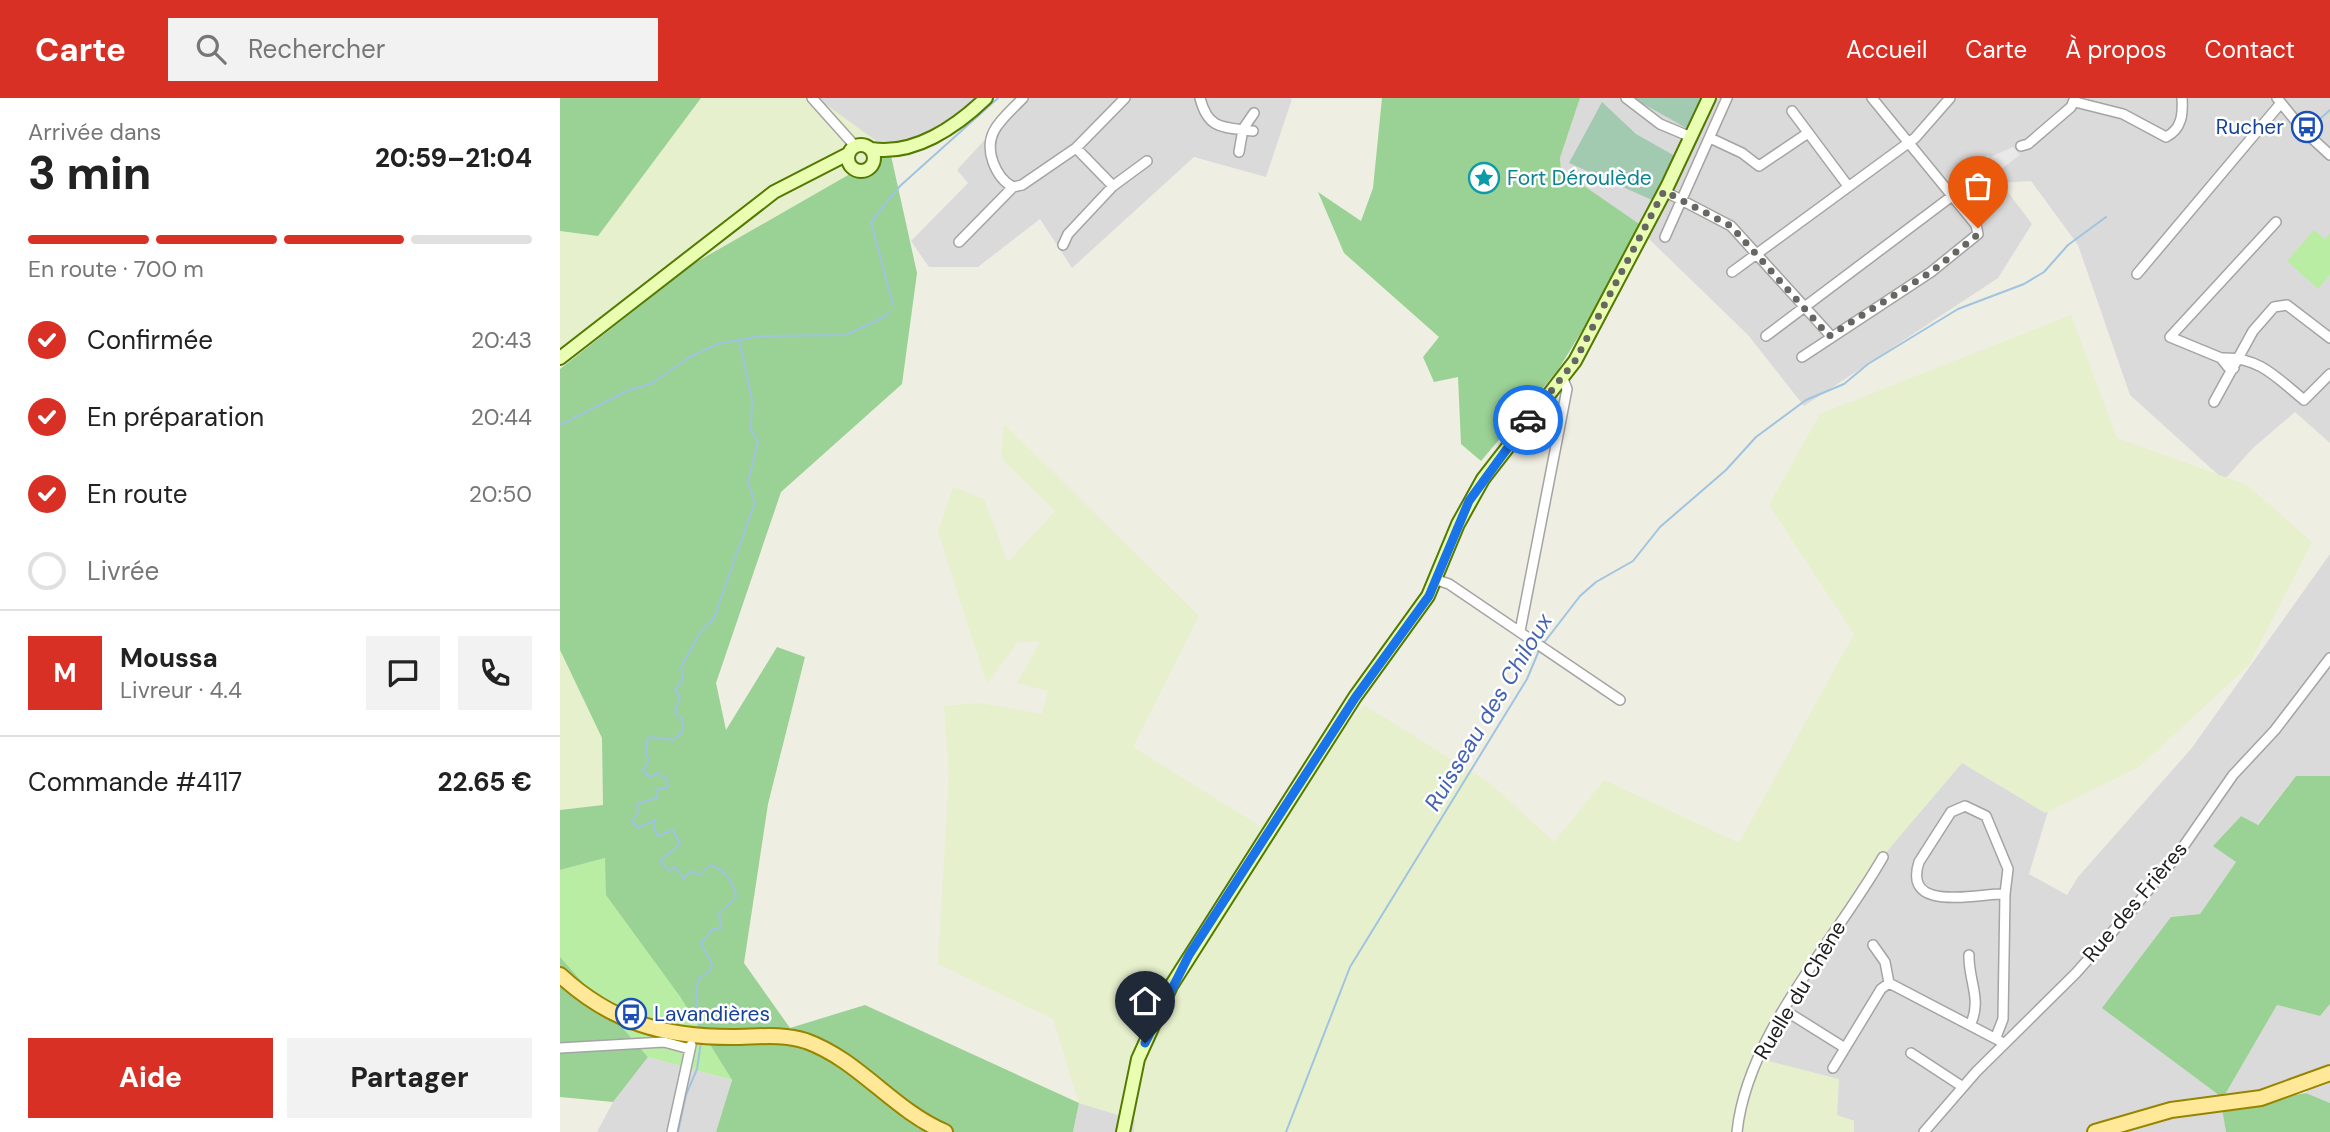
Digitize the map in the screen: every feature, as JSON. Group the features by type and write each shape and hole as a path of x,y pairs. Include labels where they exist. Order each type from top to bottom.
{"main road":[{"path":"560,975 591,1001 618,1016 670,1033 696,1040 783,1036 822,1048 924,1122 944,1132"},
{"path":"762,1037 820,1052 932,1132"},
{"path":"2095,1132 2127,1127 2171,1110 2277,1094 2330,1073"}],"street":[{"path":"812,98 863,172 897,149 945,130 986,98"},
{"path":"1013,187 1006,183 994,166 989,141 993,129 1023,98"},
{"path":"959,242 1013,187 1023,185 1076,148 1125,98"},
{"path":"1200,98 1203,113 1213,123 1248,130"},
{"path":"1626,98 1660,124 1691,136"},
{"path":"1123,1132 1138,1059 1151,1026 1189,955 1235,888 1355,698 1413,619 1437,580 1469,501 1517,433 1575,361 1644,228 1667,192 1709,98"},
{"path":"1665,237 1727,98"},
{"path":"1802,356 1931,272 1976,236 1978,228 1872,98"},
{"path":"1732,272 1931,122 1950,98"},
{"path":"2021,146 2028,144 2075,100 2123,114 2166,137 2175,132 2183,115 2182,98"},
{"path":"2137,274 2279,100 2303,130 2330,155"},
{"path":"1792,111 1847,186"},
{"path":"1239,152 1254,113"},
{"path":"1710,138 1742,153 1759,166 1808,133"},
{"path":"1076,148 1113,186"},
{"path":"871,149 873,165"},
{"path":"560,358 774,192 871,149 897,149"},
{"path":"1063,245 1068,234 1113,186 1147,161"},
{"path":"1667,192 1727,224 1758,253 1831,336"},
{"path":"1766,336 1807,311 1955,200"},
{"path":"2276,222 2170,337 2237,363 2249,360 2274,373 2304,400 2330,374"},
{"path":"2214,402 2253,331 2269,310 2287,304 2330,338"},
{"path":"1520,631 1567,388 1563,379"},
{"path":"1437,580 1449,584 1620,700"},
{"name":"Rue des Frières","path":"1924,1132 2003,1045 2076,973 2137,904 2176,857 2228,782 2282,722 2330,659"},
{"path":"1996,1037 2003,1019 2005,894 2008,869 1986,817 1965,806 1951,812 1919,862 1918,885 1927,893 1942,898 2005,894"},
{"name":"Ruelle du Chêne","path":"1737,1132 1743,1096 1757,1058 1883,857"},
{"path":"1873,945 1885,962 1889,983"},
{"path":"1969,955 1969,971 1976,989 1971,1023"},
{"path":"1889,983 1971,1023 1996,1037 2003,1045"},
{"path":"1833,1068 1881,989 1889,983"},
{"path":"1789,1013 1845,1048"},
{"path":"560,1048 696,1040 672,1132"},
{"path":"1911,1053 1963,1087"}],"shaded area":[{"path":"795,98 990,98 914,150 833,143"},
{"path":"1023,98 1292,99 1266,177 1194,157 1072,268 1040,219 978,267 929,267 911,241 968,183 957,170"},
{"path":"1580,98 2330,98 2330,443 2295,412 2253,448 2224,480 2130,395 2078,245 2031,181 2001,183 2032,224 1998,278 1804,406 1748,335 1648,238 1644,228 1561,170 1560,158"},
{"path":"2013,147 2020,155 1997,172 1993,168 1990,173 1976,162 1988,155 1990,157"},
{"path":"2330,554 2330,776 2296,776 2257,825 2241,816 2214,845 2236,862 2200,914 2171,917 2220,1097 2226,1132 1854,1132 1854,1121 1836,1115 1757,1058 1936,774 1957,760 2052,798 2029,874 2067,895 2078,877 2191,749"},
{"path":"2330,1004 2330,1103 2306,1093 2314,1079 2223,1098 2277,1005 2320,1016"},
{"path":"648,1057 732,1080 716,1132 597,1132 613,1102"},
{"path":"1079,1103 1135,1120 1134,1132 1073,1132"}],"green space":[{"path":"560,98 701,98 598,236 560,231"},
{"path":"701,98 817,98 890,151 693,264 560,369 560,231 598,235"},
{"path":"1382,98 1580,98 1560,158 1561,170 1645,228 1558,370 1481,461 1461,444 1458,377 1434,382 1423,357 1439,337 1344,253 1318,192 1361,221 1373,188"},
{"path":"1633,98 1702,98 1686,128"},
{"path":"1602,102 1636,134 1675,156 1652,200 1569,163"},
{"path":"890,151 917,273 902,384 781,492 716,683 726,730 777,647 805,657 768,804 744,963 790,1028 865,1005 1079,1103 1073,1132 716,1132 732,1080 679,995 606,895 605,858 560,870 560,810 603,805 602,738 560,650 560,369 693,264"},
{"path":"2314,230 2325,239 2330,233 2330,275 2318,289 2287,261"},
{"path":"2071,315 2117,438 2247,485 2312,542 2249,665 2139,767 2045,813 1962,763 1883,856 1818,957 1767,1025 1757,1058 1839,1079 1837,1115 1854,1121 1854,1132 1134,1132 1135,1120 1079,1103 1053,1019 938,964 949,774 944,706 979,703 1042,714 1048,691 1017,683 1040,642 1018,642 987,684 938,532 953,487 984,499 1008,562 1055,511 1001,458 1004,424 1199,616 1133,747 1260,826 1364,705 1491,784 1554,842 1604,780 1739,843 1854,634 1769,505 1820,414"},
{"path":"560,650 602,738 603,805 560,810"},
{"path":"2296,776 2330,776 2330,1004 2320,1016 2277,1005 2223,1098 2102,1008 2171,917 2200,914 2236,862 2213,846 2241,816 2258,825"},
{"path":"605,858 679,995 732,1080 648,1057 560,959 560,870"},
{"path":"560,957 648,1057 613,1102 560,1097"},
{"path":"2306,1093 2330,1103 2330,1132 2226,1132 2222,1109"}],"waterway":[{"path":"893,305 871,222 900,186 998,98"},
{"name":"Ruisseau des Chiloux","path":"2320,119 2330,110"},
{"name":"Ruisseau des Chiloux","path":"1543,644 1580,596 1596,582 1633,561 1660,527 1726,470 1756,437 1806,400 1844,384 1868,364 1958,309 2024,284 2044,272 2068,245 2106,217"},
{"path":"560,425 629,390 651,384 688,358 717,344 761,336 846,335 886,316 890,311"},
{"path":"699,1030 696,991 699,978 710,971 712,964 701,943 713,929 721,928 719,914 736,897 735,892 724,873 710,865 700,875 690,871 684,879 675,867 669,871 660,861 680,844 673,830 658,836 654,829 655,820 638,828 632,821 638,812 637,804 657,798 656,790 668,787 667,779 658,773 650,777 643,770 649,760 646,756 647,741 651,737 673,740 683,732 682,718 675,713 680,696 675,690 683,680 681,667 700,633 714,618 755,502 748,483 758,441 751,430 752,400 739,339"},
{"name":"Ruisseau des Chiloux","path":"1286,1132 1350,967 1527,679 1540,648"},
{"path":"678,1132 686,1095 697,1069 701,1042"}],"way so far":[{"path":"1528,420 1575,361 1648,217 1664,191 1731,226 1758,253 1829,336 1835,335 1931,272 1976,236 1978,228"}],"place":[{"name":"Rucher","path":"2307,127"},
{"name":"Fort Déroulède","path":"1484,178"},
{"name":"Lavandières","path":"631,1014"}],"route":[{"path":"1145,1043 1171,986 1189,955 1235,888 1379,662 1429,596 1469,501 1528,420"}]}
